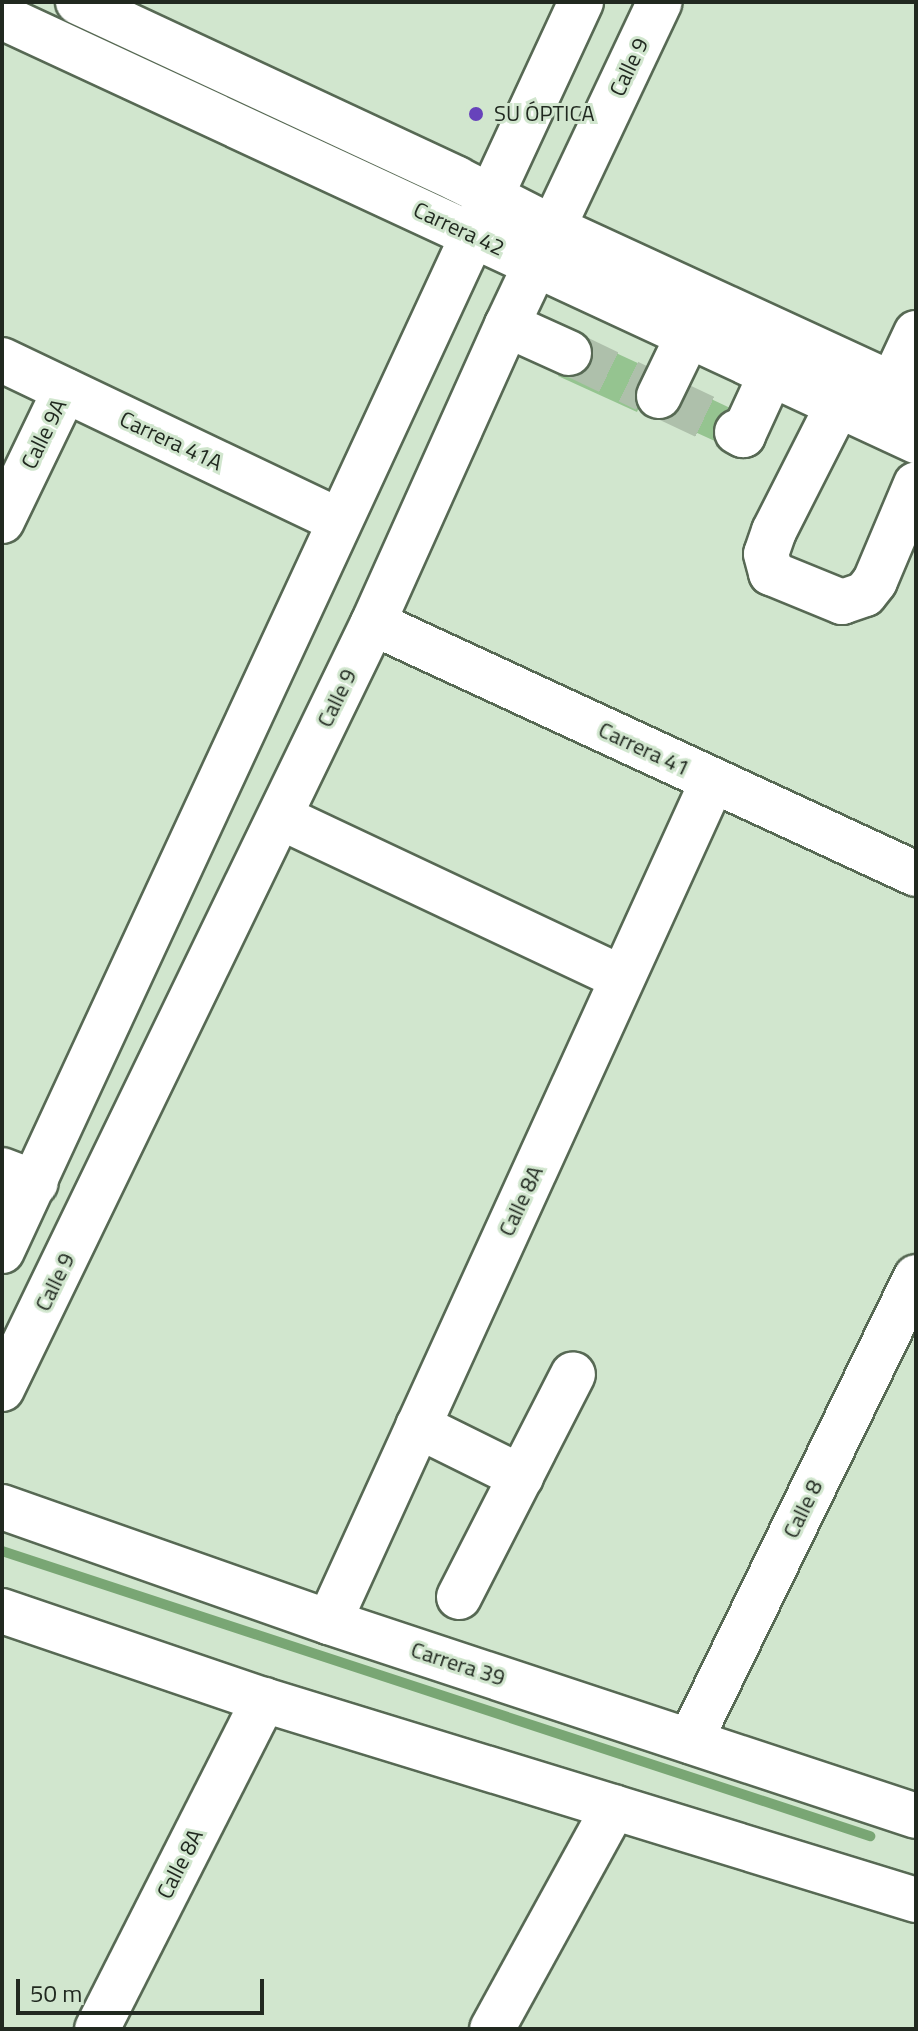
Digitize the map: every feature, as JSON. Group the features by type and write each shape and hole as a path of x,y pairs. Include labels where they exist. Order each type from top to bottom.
{"street":[{"name":"Carrera 42","path":"78,2 129,13 492,195 544,247 688,336 771,374 880,401"},
{"path":"2,1251 19,1177 340,521 581,2"},
{"name":"Calle 9","path":"2,1389 373,623 507,325 660,2"},
{"path":"106,65 129,13"},
{"name":"Carrera 42","path":"2,17 473,236 544,247 880,401 916,441"},
{"path":"507,325 569,353"},
{"path":"916,333 880,401 774,531 766,554 771,573 842,602 865,594 875,581 916,484"},
{"path":"657,395 688,336"},
{"name":"Carrera 41A","path":"2,360 340,521"},
{"path":"737,432 743,435 771,374"},
{"name":"Calle 9A","path":"2,521 65,390"},
{"name":"Carrera 41","path":"373,623 916,874"},
{"name":"Calle 8A","path":"329,1622 713,780"},
{"path":"280,817 622,978"},
{"name":"Calle 8","path":"690,1741 916,1277"},
{"path":"459,1597 573,1374"},
{"path":"418,1426 521,1477"},
{"name":"Carrera 39","path":"2,1507 329,1622 915,1818"},
{"path":"2,1611 264,1700 916,1900"},
{"name":"Calle 8A","path":"97,2029 264,1700"},
{"path":"492,2029 614,1807"}],"building":[{"path":"577,335 655,371 637,412 558,376"},
{"path":"673,381 745,415 730,448 658,415"}],"waterway":[{"path":"2,1551 870,1836"}],"tunnel":[{"path":"569,353 646,390"},
{"path":"665,398 737,432"}],"place":[{"name":"SU ÓPTICA","path":"476,114"}]}
